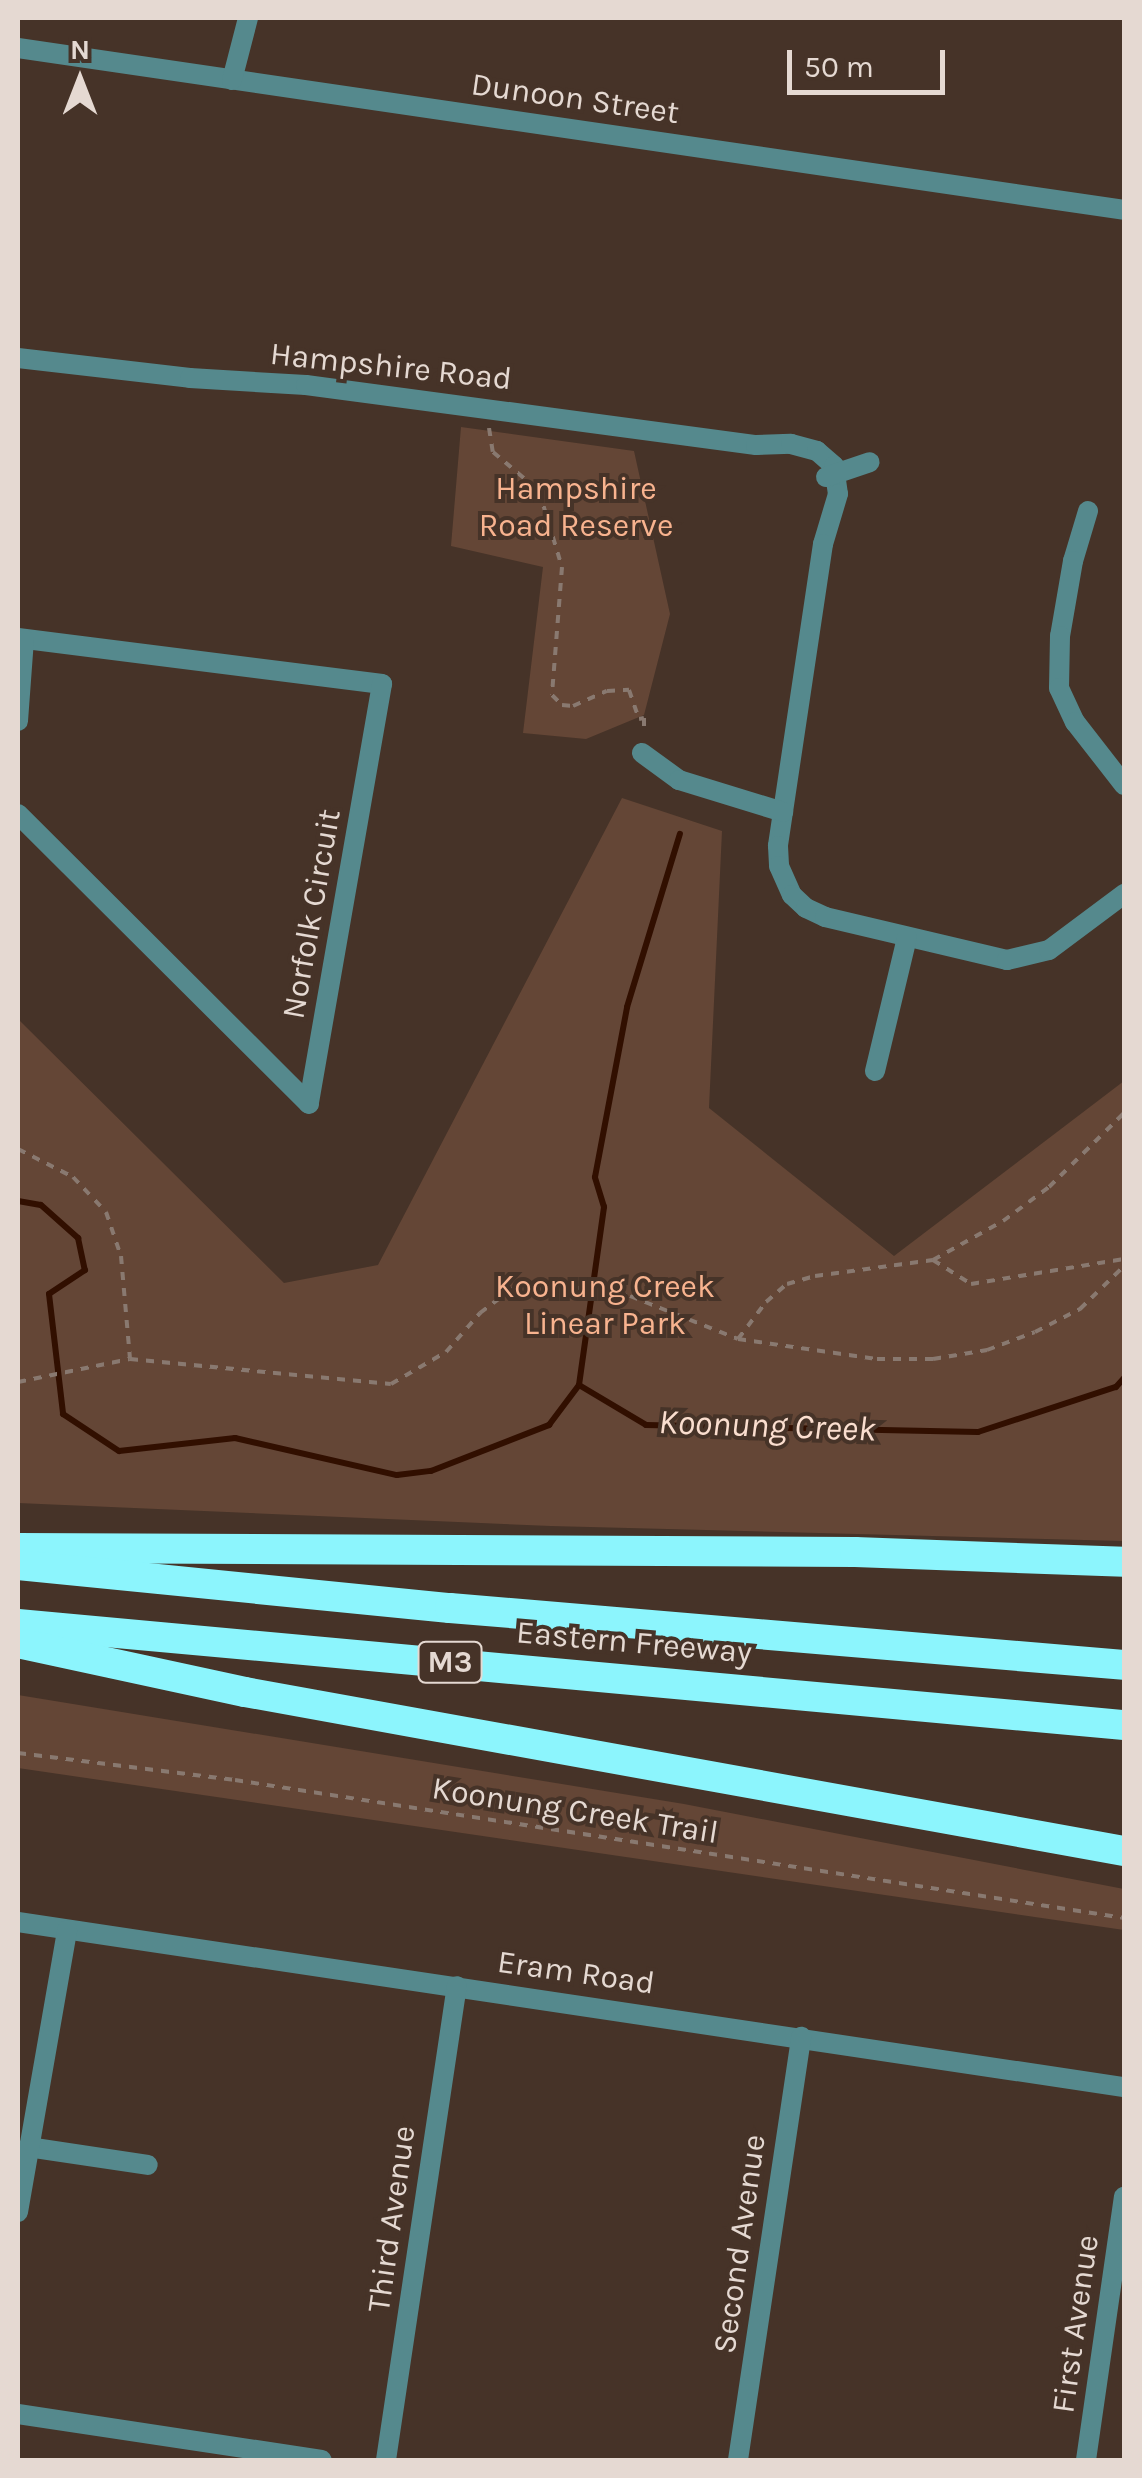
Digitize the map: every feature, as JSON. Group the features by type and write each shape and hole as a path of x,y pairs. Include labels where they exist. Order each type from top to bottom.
{"highway":[{"path":"18,1548 855,1552 1124,1562"},
{"name":"Eastern Freeway","path":"18,1565 450,1608 1124,1665"},
{"name":"Eastern Freeway","path":"18,1624 1124,1725"},
{"path":"18,1643 245,1692 1124,1851"}],"street":[{"path":"239,81 249,18"},
{"name":"Dunoon Street","path":"18,48 1124,210"},
{"name":"Hampshire Road","path":"18,358 190,378 306,385 756,445 809,461 830,475"},
{"path":"870,462 830,475 778,866 798,902 825,917 984,958 1026,958 1063,942 1124,894"},
{"path":"1088,511 1073,561 1060,636 1059,688 1075,722 1124,785"},
{"name":"Norfolk Circuit","path":"18,721 21,638 382,684 309,1104 18,814"},
{"path":"642,754 679,780 783,812"},
{"path":"875,1071 907,938"},
{"name":"Eram Road","path":"18,1922 1124,2087"},
{"path":"18,2212 67,1930"},
{"name":"Third Avenue","path":"386,2460 457,1986"},
{"name":"Second Avenue","path":"738,2460 800,2037"},
{"path":"28,2147 148,2165"},
{"name":"First Avenue","path":"1086,2460 1124,2197"},
{"path":"18,2414 322,2460"}],"path":[{"path":"489,428 493,452 539,492 562,567 564,591 552,695 562,705 574,706 608,691 629,690 639,719 644,718 642,754"},
{"path":"738,1339 766,1302 787,1284 815,1276 933,1260 1003,1221 1049,1187 1124,1114"},
{"path":"18,1150 73,1177 106,1212 121,1256 130,1359"},
{"path":"933,1260 971,1284 1124,1262"},
{"path":"18,1382 130,1359 391,1384 446,1352 480,1313 510,1290 540,1282 612,1292 738,1339 877,1360 933,1360 986,1350 1036,1332 1080,1309 1124,1262"},
{"name":"Koonung Creek Trail","path":"18,1753 235,1780 1124,1918"}],"green space":[{"name":"Hampshire Road Reserve","path":"461,427 634,451 670,614 644,715 586,739 523,733 543,567 451,546"},
{"name":"Koonung Creek Linear Park","path":"622,798 722,831 709,1108 894,1256 1124,1081 1124,1541 551,1526 18,1503 18,1019 284,1283 378,1265"},
{"path":"18,1695 684,1804 1124,1889 1124,1930 18,1768"}],"waterway":[{"path":"579,1385 604,1207 595,1177 627,1007 680,834"},
{"name":"Koonung Creek","path":"18,1201 41,1205 78,1238 85,1270 49,1294 63,1414 119,1451 235,1438 397,1475 431,1471 549,1425 579,1385 646,1425 978,1432 1116,1387 1124,1378"}]}
